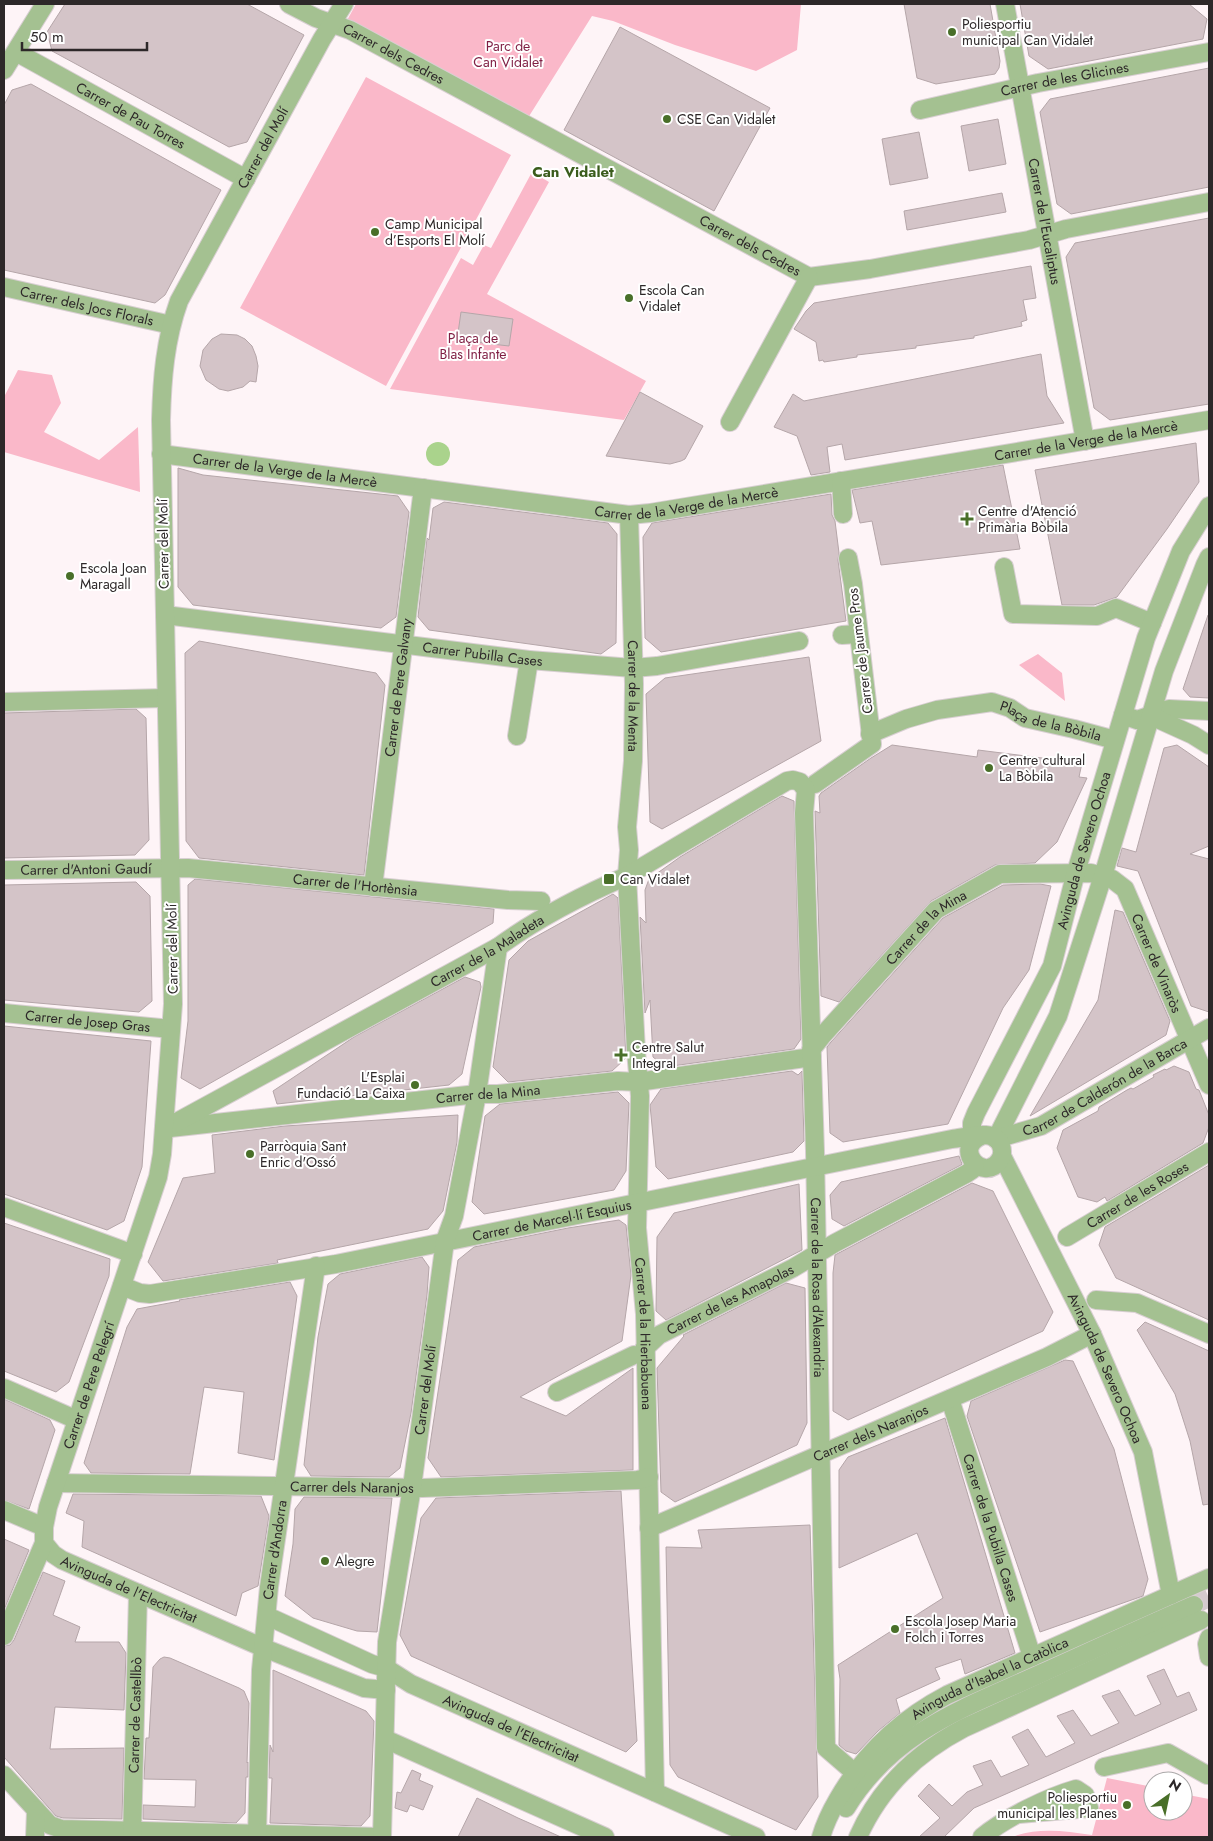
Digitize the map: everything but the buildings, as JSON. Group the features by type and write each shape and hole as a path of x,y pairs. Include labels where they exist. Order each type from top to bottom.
{"street":[{"path":"4,70 45,4"},
{"name":"Carrer dels Cedres","path":"289,4 316,18 350,30 809,277 870,269 1029,240 1066,229 1209,202"},
{"name":"Carrer del Molí","path":"164,1129 173,1004 161,384 171,325 179,302 322,39 344,4"},
{"name":"Carrer de l'Eucaliptus","path":"1005,4 1085,441"},
{"name":"Carrer de Pau Torres","path":"16,52 246,179"},
{"name":"Carrer de les Glicines","path":"920,110 1020,87 1209,52"},
{"path":"730,422 809,277"},
{"name":"Carrer dels Jocs Florals","path":"4,287 171,325"},
{"name":"Carrer de la Verge de la Mercè","path":"161,454 629,515 841,482 1209,420"},
{"path":"841,482 843,514"},
{"name":"Carrer de Pere Galvany","path":"374,887 422,488"},
{"name":"Avinguda de Severo Ochoa","path":"1209,506 1181,550 1152,623 1076,872 1052,966 976,1113 972,1123 980,1138 1058,1016 1168,662 1204,564 1209,557"},
{"name":"Carrer de la Menta","path":"627,876 629,850 627,827 633,761 633,668 629,515"},
{"name":"Carrer de Jaume Pros","path":"848,558 853,584 850,634 871,739"},
{"path":"1004,566 1013,614 1097,616 1116,608 1152,623"},
{"name":"Carrer Pubilla Cases","path":"165,616 403,643 529,660 633,668 658,666 799,641"},
{"path":"518,736 529,660"},
{"path":"1132,687 1158,695"},
{"path":"4,702 166,698"},
{"name":"Plaça de la Bòbila","path":"871,739 906,719 937,710 992,702 1010,708 1024,718 1115,740"},
{"path":"1123,715 1137,720 1169,709 1209,710"},
{"path":"1151,716 1193,734 1209,745"},
{"path":"810,787 871,739"},
{"name":"Carrer de la Maladeta","path":"164,1129 498,947 512,937 599,888 627,876 787,781 800,782 810,787"},
{"name":"Carrer de la Rosa d'Alexandria","path":"810,787 804,813 816,1168 826,1748 855,1773"},
{"name":"Carrer de l'Hortènsia","path":"170,868 508,900 541,901"},
{"name":"Carrer d'Antoni Gaudí","path":"4,870 170,868"},
{"name":"Carrer de Vinaròs","path":"1076,872 1091,873 1112,879 1124,889 1209,1085"},
{"name":"Carrer de la Mina","path":"164,1129 477,1094 498,1094 618,1081 638,1082 812,1053 823,1035 936,910 1000,874 1076,872"},
{"name":"Carrer de la Hierbabuena","path":"627,876 640,1096 637,1228 644,1314 639,1352 649,1477 654,1792"},
{"name":"Carrer del Molí","path":"382,1837 386,1642 412,1487 445,1241 454,1216 477,1094 498,947"},
{"name":"Carrer de Josep Gras","path":"4,1013 171,1029"},
{"name":"Carrer de Calderón de la Barca","path":"980,1138 1036,1128 1209,1028"},
{"name":"Carrer de Pere Pelegrí","path":"4,1636 44,1535 48,1507 158,1177 164,1129"},
{"path":"980,1138 1002,1148 1002,1156 1000,1161 990,1167 980,1167 975,1164 970,1155 970,1148 980,1138"},
{"name":"Carrer de Marcel·lí Esquius","path":"122,1286 140,1293 150,1294 284,1273 489,1234 952,1139 980,1138"},
{"name":"Carrer de les Roses","path":"1067,1237 1209,1152"},
{"name":"Avinguda de Severo Ochoa","path":"1002,1156 1092,1334 1143,1452 1171,1595"},
{"name":"Carrer de les Amapolas","path":"557,1392 639,1352 659,1335 793,1268 966,1174 972,1170 975,1164"},
{"path":"4,1207 133,1254"},
{"name":"Carrer d'Andorra","path":"257,1836 261,1670 269,1587 316,1266"},
{"path":"1096,1300 1137,1303 1209,1334"},
{"name":"Carrer dels Naranjos","path":"649,1528 1047,1357 1092,1334"},
{"path":"4,1388 77,1420"},
{"name":"Carrer de la Pubilla Cases","path":"950,1399 1032,1657"},
{"name":"Carrer dels Naranjos","path":"56,1483 422,1488 628,1480 649,1477"},
{"path":"4,1510 44,1535"},
{"name":"Avinguda de l'Electricitat","path":"44,1535 53,1554 62,1560 264,1648 364,1688 386,1690"},
{"name":"Carrer de Castellbò","path":"132,1834 138,1593"},
{"name":"Avinguda d'Isabel la Catòlica","path":"821,1837 833,1808 855,1773 890,1733 917,1712 947,1695 1171,1595 1203,1597"},
{"path":"858,1837 879,1798 888,1786 901,1771 934,1744 1203,1597"},
{"name":"Avinguda d'Isabel la Catòlica","path":"826,1837 852,1797 878,1766 907,1741 926,1728 946,1716 1203,1597"},
{"name":"Avinguda de l'Electricitat","path":"267,1616 372,1664 386,1668 411,1684 756,1837"},
{"path":"1209,1638 1207,1644 1209,1656"},
{"path":"385,1738 605,1837"},
{"path":"1104,1767 1168,1753 1207,1774"},
{"path":"4,1775 55,1828 132,1834 382,1837"},
{"path":"982,1837 996,1826 1020,1814 1059,1802"},
{"path":"35,1837 36,1810"}],"green space":[{"name":"Parc de Can Vidalet","path":"356,4 801,4 797,50 756,71 675,45 613,21 592,16 526,121 345,24"},
{"name":"Camp Municipal d’Esports El Molí","path":"366,77 511,155 386,386 240,308"},
{"name":"Plaça de Blas Infante","path":"532,172 549,182 487,294 646,381 624,420 390,389 461,258 473,265 484,245 491,248"},
{"path":"18,370 52,375 61,403 44,432 99,460 138,427 140,492 4,452 4,397"},
{"path":"1038,654 1062,673 1065,701 1019,665"},
{"name":"Poliesportiu municipal les Planes","path":"1107,1778 1143,1785 1143,1821 1193,1821 1193,1796 1209,1799 1209,1837 1012,1837 1042,1831 1062,1831 1092,1835"}],"shaded area":[{"path":"438,442 446,446 450,454 446,462 438,466 430,462 426,454 430,446"}],"tunnel":[{"path":"1194,1605 1209,1598"}],"place":[{"name":"Poliesportiu municipal Can Vidalet","path":"952,32"},
{"name":"CSE Can Vidalet","path":"667,119"},
{"name":"Camp Municipal d’Esports El Molí","path":"375,232"},
{"name":"Escola Can Vidalet","path":"629,298"},
{"name":"Centre d'Atenció Primària Bòbila","path":"967,519"},
{"name":"Escola Joan Maragall","path":"70,576"},
{"name":"Centre cultural La Bòbila","path":"989,768"},
{"name":"Can Vidalet","path":"609,879"},
{"name":"Centre Salut Integral","path":"621,1055"},
{"name":"L'Esplai Fundació La Caixa","path":"415,1085"},
{"name":"Parròquia Sant Enric d'Ossó","path":"250,1154"},
{"name":"Alegre","path":"325,1561"},
{"name":"Escola Josep Maria Folch i Torres","path":"895,1629"},
{"name":"Poliesportiu municipal les Planes","path":"1127,1805"}],"district":[{"name":"Can Vidalet","path":"573,172"}]}
